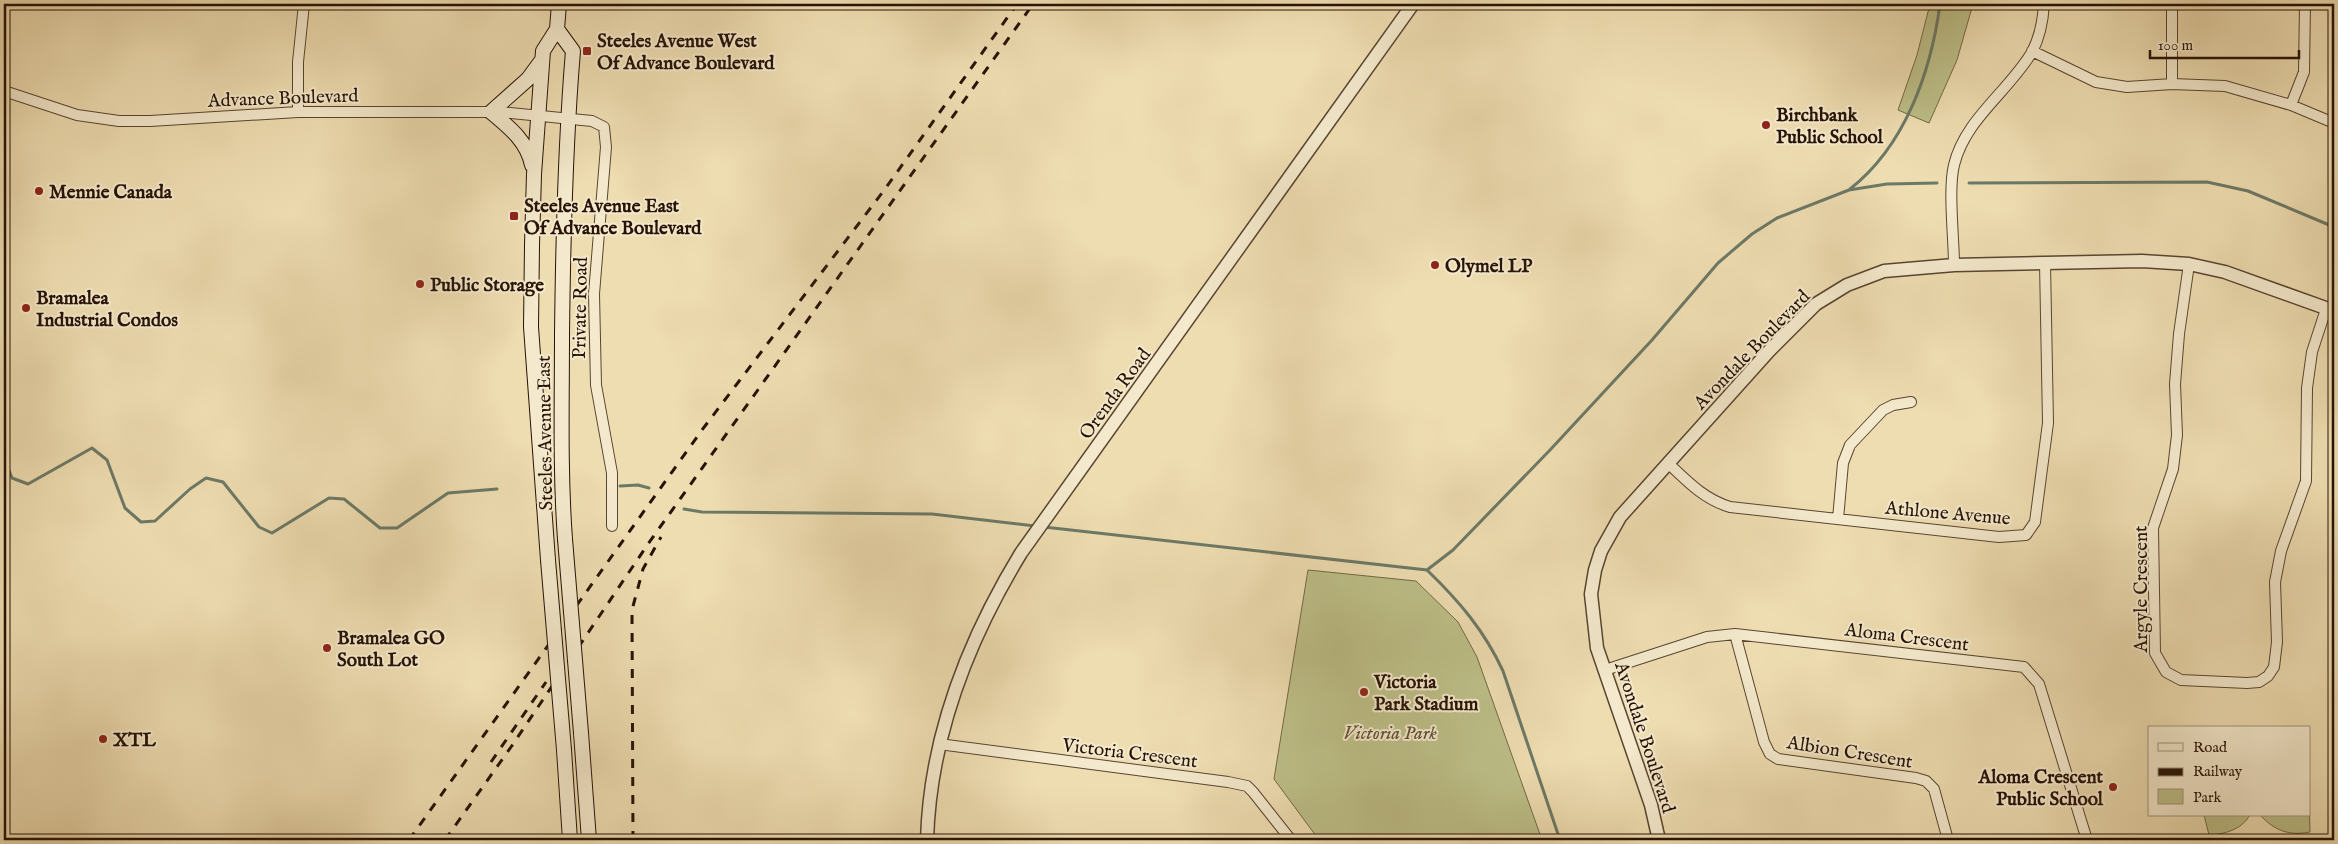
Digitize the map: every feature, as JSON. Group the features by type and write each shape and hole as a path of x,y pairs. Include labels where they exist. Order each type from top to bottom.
{"main road":[{"name":"Steeles Avenue East","path":"559,4 557,30 543,51 542,60 534,174 531,327 570,840"},
{"name":"Steeles Avenue East","path":"557,30 573,51 568,118 562,263 561,429 565,539 589,840"},
{"path":"534,174 529,152 515,133 491,112 528,79 542,60"}],"street":[{"path":"298,112 298,62 304,4"},
{"name":"Orenda Road","path":"927,840 928,818 939,744 954,691 978,631 1006,578 1031,539 1413,4"},
{"path":"1954,265 1954,165 1976,122 2018,72 2032,51 2042,22 2044,4"},
{"path":"2172,4 2172,84"},
{"path":"2291,105 2304,72 2305,4"},
{"path":"2032,51 2096,82 2127,87 2172,84 2225,86 2291,105 2334,123"},
{"name":"Advance Boulevard","path":"4,91 77,114 119,121 150,121 298,112 491,112 568,118"},
{"name":"Private Road","path":"568,118 592,121 604,127 606,131 594,303 596,385 612,473 612,526"},
{"name":"Avondale Boulevard","path":"1659,840 1651,804 1597,648 1591,594 1595,570 1601,551 1620,517 1775,345 1816,304 1848,285 1884,270 1954,265 2142,261 2189,264 2233,274 2330,310"},
{"name":"Athlone Avenue","path":"1668,463 1701,494 1713,502 1730,507 1999,537 2026,535 2035,522 2048,423 2045,263"},
{"name":"Argyle Crescent","path":"2189,264 2175,384 2177,435 2173,469 2153,528 2155,653 2166,672 2181,680 2259,682 2268,676 2274,668 2277,642 2275,582 2281,551 2306,482 2307,388 2312,352 2330,310"},
{"path":"1838,519 1843,462 1850,445 1882,410 1893,405 1911,402"},
{"name":"Aloma Crescent","path":"1605,670 1707,637 1735,634 2024,667 2039,684 2087,840"},
{"name":"Albion Crescent","path":"1735,634 1764,742 1770,754 1778,759 1926,781 1934,789 1948,840"},
{"name":"Victoria Crescent","path":"939,744 1228,782 1246,786 1291,840"}],"green space":[{"path":"1930,4 1973,4 1957,60 1929,123 1898,110 1917,55"},
{"name":"Victoria Park","path":"1308,570 1416,581 1458,622 1477,657 1542,840 1319,840 1274,779"},
{"path":"2204,816 2249,816 2237,828 2221,834 2209,835"},
{"path":"2261,816 2310,816 2310,832 2289,833 2271,825"}],"waterway":[{"path":"1850,189 1886,152 1912,106 1930,56 1940,4"},
{"path":"1969,183 2207,182 2248,191 2334,227"},
{"path":"1427,570 1453,550 1550,450 1652,340 1718,263 1752,234 1777,218 1849,190 1887,184 1937,183"},
{"path":"4,458 12,478 28,484 92,448 107,460 125,508 141,522 155,521 190,489 206,478 223,482 259,527 272,533 329,498 344,499 380,528 397,528 448,493 497,489"},
{"path":"620,486 638,485 649,488"},
{"path":"684,509 702,512 932,514 1035,526"},
{"path":"1044,527 1427,570 1470,617 1496,656 1503,671 1560,840"}],"railway":[{"path":"409,840 702,430 885,189 1017,4"},
{"path":"445,840 511,747 648,544 1033,4"},
{"path":"633,840 632,610 643,569 661,537"},
{"path":"491,762 546,682"}],"place":[{"name":"Steeles Avenue West Of Advance Boulevard","path":"587,51"},
{"name":"Birchbank Public School","path":"1766,125"},
{"name":"Mennie Canada","path":"39,191"},
{"name":"Steeles Avenue East Of Advance Boulevard","path":"514,216"},
{"name":"Olymel LP","path":"1435,265"},
{"name":"Public Storage","path":"420,284"},
{"name":"Bramalea Industrial Condos","path":"26,308"},
{"name":"Bramalea GO South Lot","path":"327,648"},
{"name":"Victoria Park Stadium","path":"1364,692"},
{"name":"XTL","path":"103,739"},
{"name":"Aloma Crescent Public School","path":"2113,787"}]}
